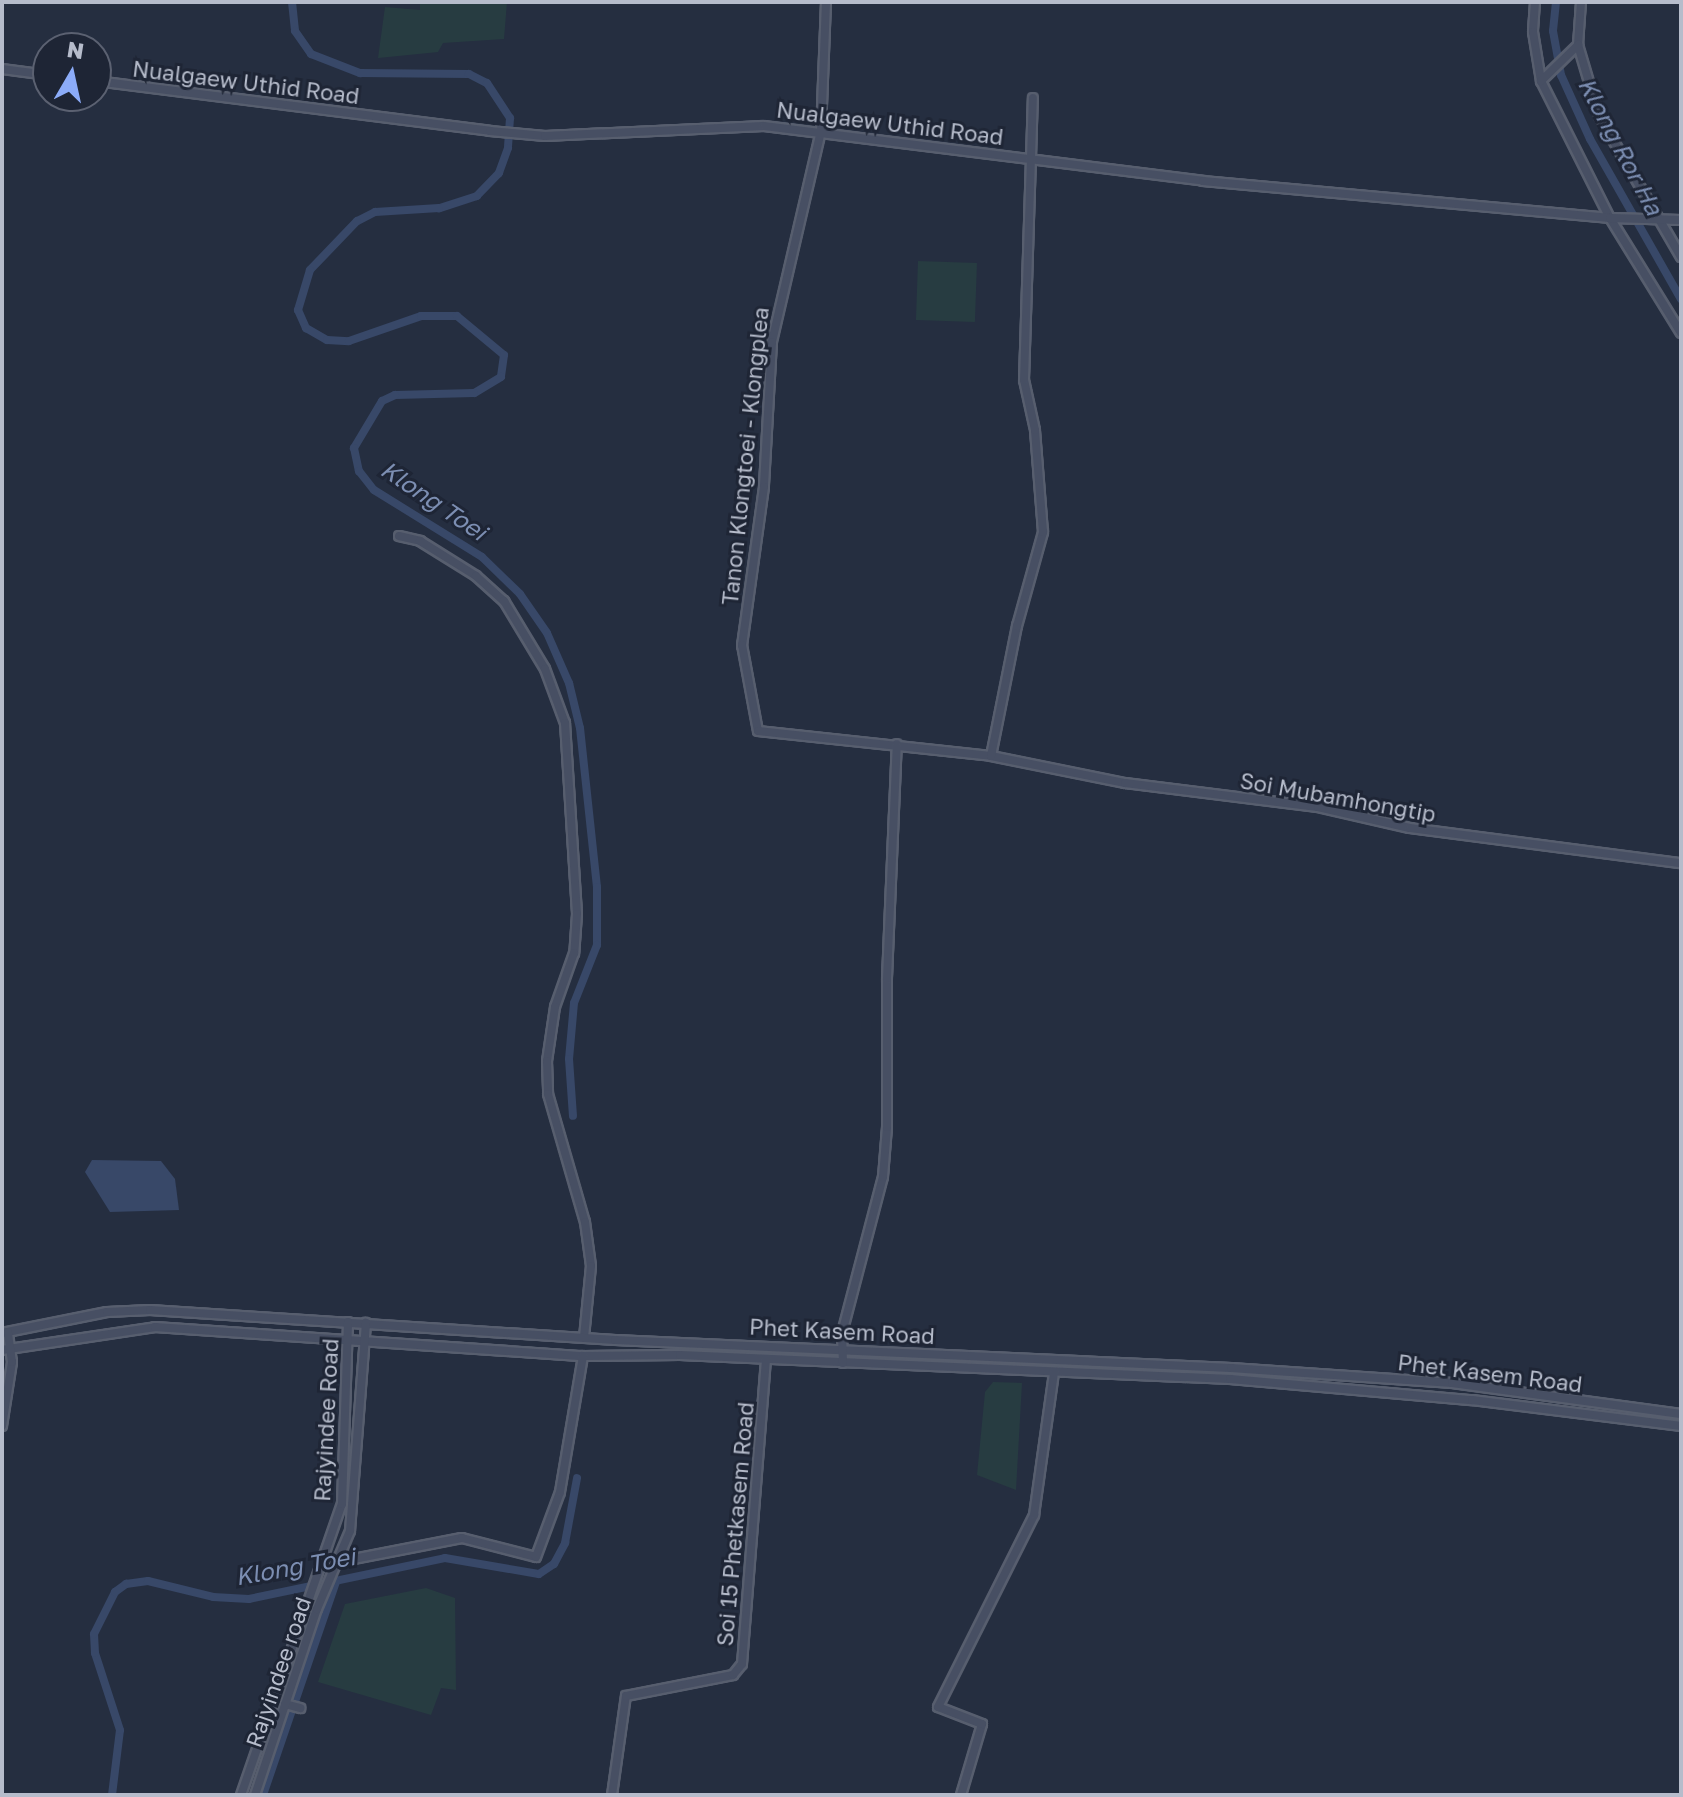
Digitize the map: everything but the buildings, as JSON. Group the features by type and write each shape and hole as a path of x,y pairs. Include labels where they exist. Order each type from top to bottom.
{"street":[{"name":"Tanon Klongtoei - Klongplea","path":"826,2 821,131 772,342 764,487 742,645 758,731 991,756"},
{"path":"1535,2 1533,32 1541,81 1610,218 1681,333"},
{"path":"1581,2 1578,45 1599,116 1681,257"},
{"path":"1541,81 1578,45"},
{"path":"2,69 32,73"},
{"name":"Nualgaew Uthid Road","path":"112,83 536,135 713,125 821,131 1203,181 1610,218 1681,220"},
{"path":"991,756 1017,626 1043,532 1035,430 1024,380 1027,157 1033,98"},
{"path":"399,536 420,541 476,576 504,601 545,669 565,723 577,914 574,953 555,1007 547,1061 548,1094 585,1222 591,1266 584,1338"},
{"path":"843,1363 840,1348 883,1177 897,744"},
{"name":"Soi Mubamhongtip","path":"991,756 1125,783 1318,807 1410,828 1681,863"},
{"name":"Phet Kasem Road","path":"5,1333 125,1310 615,1340 1231,1368 1452,1383 1681,1414"},
{"name":"Rajyindee Road","path":"241,1795 342,1504 348,1322"},
{"name":"Rajyindee Road","path":"338,1562 354,1508 366,1323"},
{"name":"Phet Kasem Road","path":"7,1349 155,1327 366,1338 583,1356 612,1354 766,1359 1230,1379 1681,1426"},
{"path":"2,1426 7,1349 5,1333"},
{"path":"338,1562 462,1538 536,1557 560,1492 583,1356"},
{"name":"Soi 15 Phetkasem Road","path":"612,1795 626,1696 733,1675 742,1664 766,1359"},
{"path":"1230,1379 1231,1368"},
{"path":"961,1795 982,1724 938,1707 1034,1515 1054,1372"},
{"name":"Rajyindee road","path":"255,1795 317,1609 338,1562"},
{"path":"285,1704 300,1708"}],"green space":[{"path":"420,2 507,2 504,39 443,43 438,52 378,58 385,7 420,10"},
{"path":"918,261 977,263 975,322 916,320"},
{"path":"993,1382 1022,1383 1016,1490 977,1475 985,1392"},
{"path":"426,1588 455,1598 456,1690 441,1688 431,1715 318,1682 345,1604"}],"water":[{"path":"92,1160 161,1161 175,1179 179,1210 110,1212 85,1172"}],"waterway":[{"name":"Klong Toei","path":"292,2 295,31 311,54 360,73 469,74 487,83 510,118 508,148 499,173 477,196 439,208 375,212 357,221 310,270 298,310 306,328 327,340 349,341 421,316 457,316 504,355 501,377 474,393 395,395 382,401 354,448 359,471 374,490 482,557 520,594 547,633 569,683 580,728 597,887 597,945 574,1003 569,1059 573,1116"},
{"name":"Klong Ror Ha","path":"1556,2 1553,31 1561,75 1590,139 1681,299"},
{"name":"Klong Toei","path":"112,1795 120,1730 95,1653 94,1634 115,1592 126,1584 148,1581 213,1597 249,1599 445,1558 539,1574 554,1564 565,1543 577,1478"},
{"path":"263,1795 336,1582"}]}
